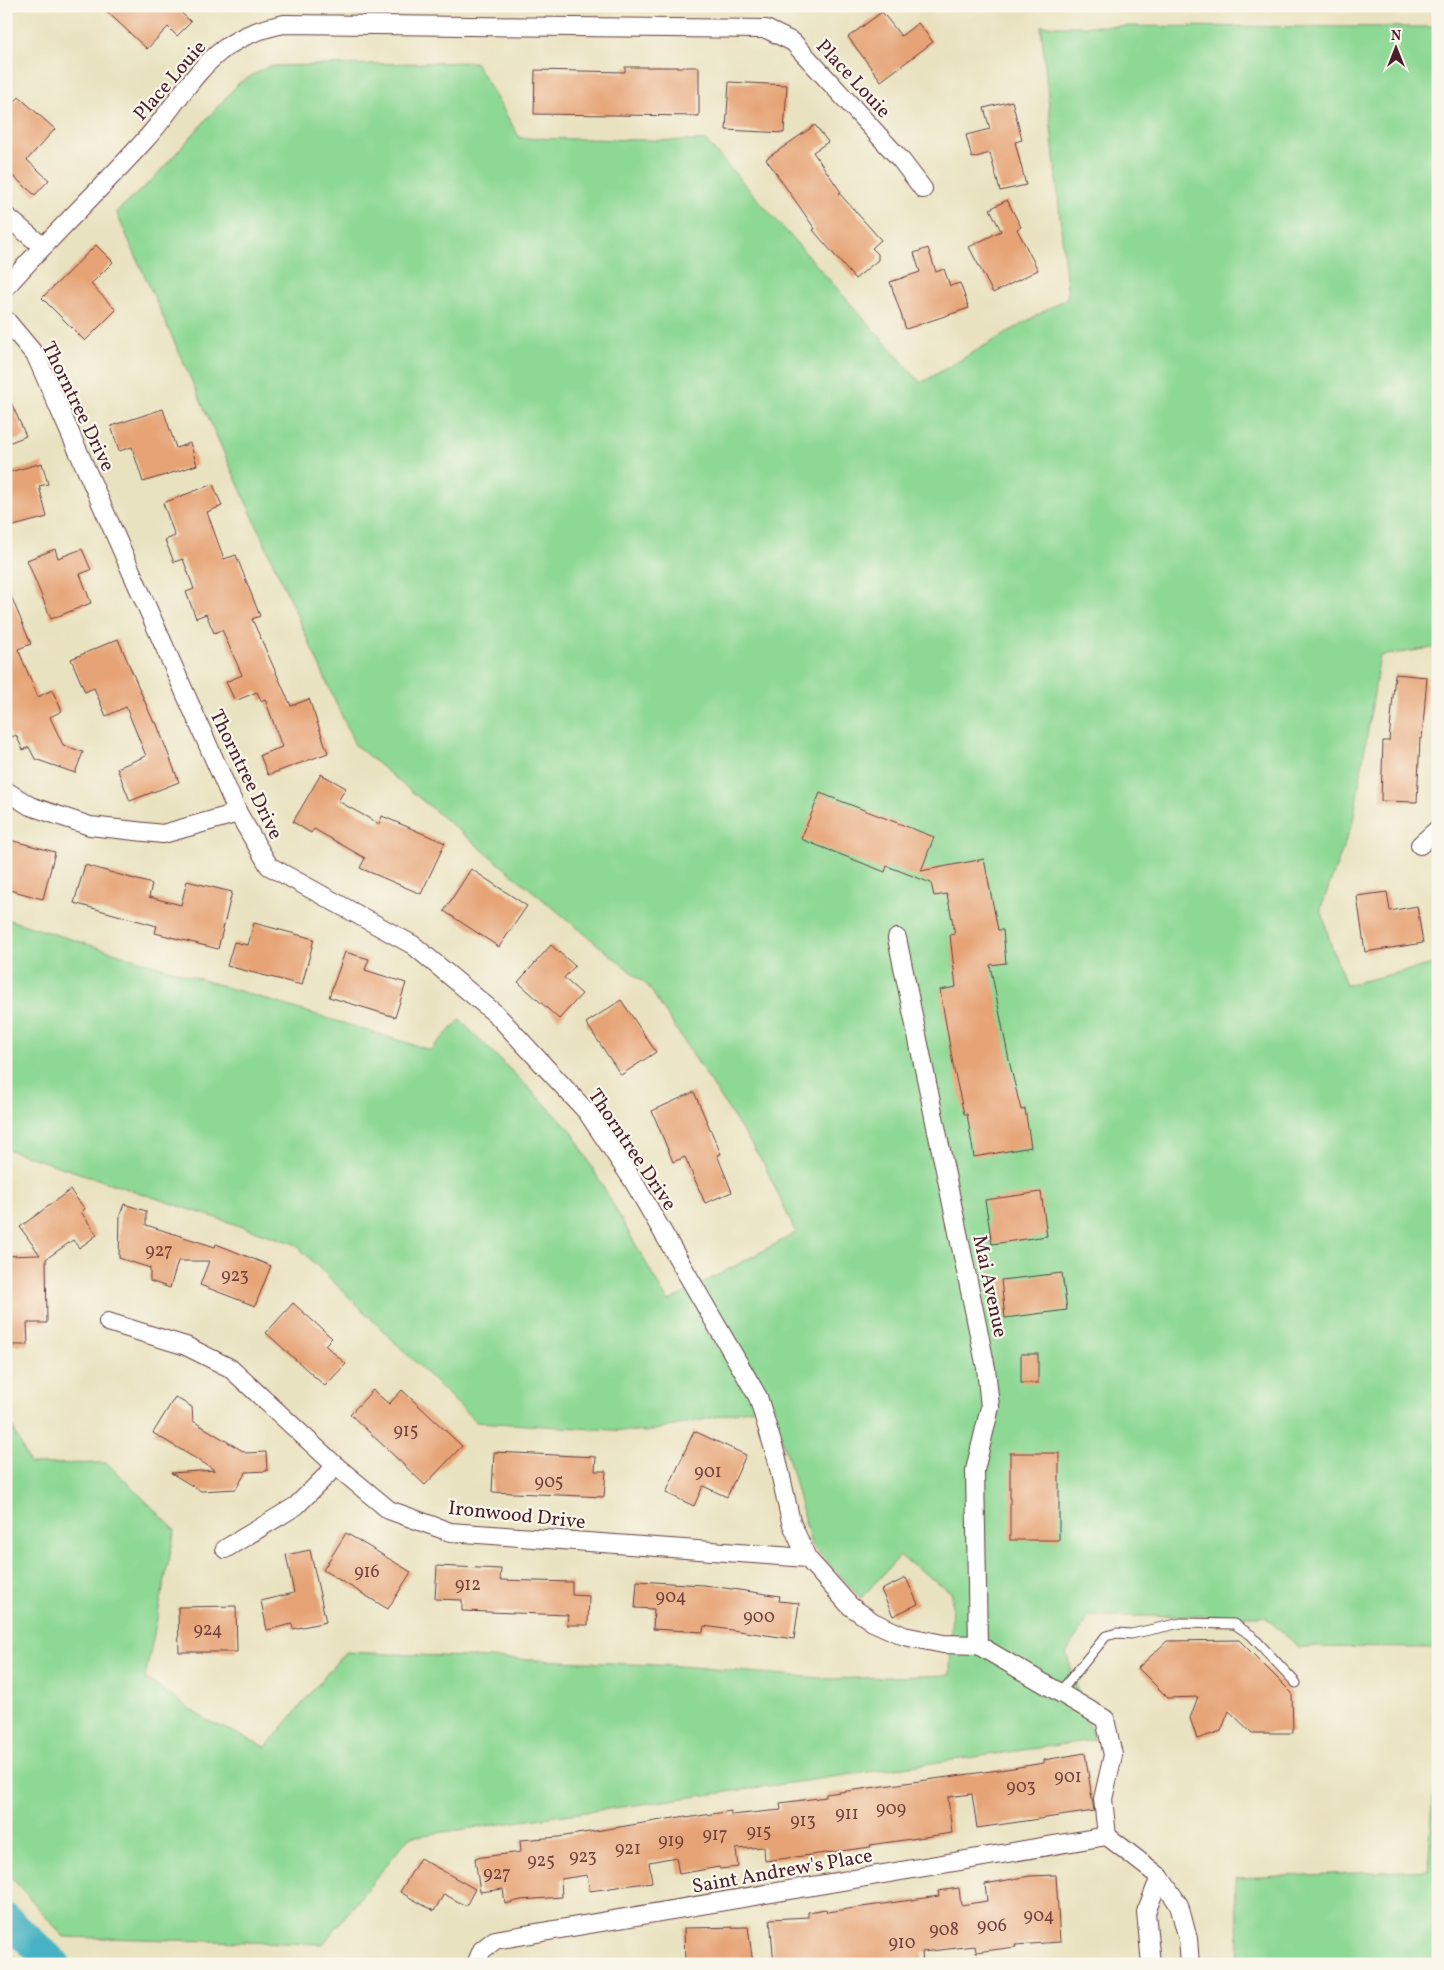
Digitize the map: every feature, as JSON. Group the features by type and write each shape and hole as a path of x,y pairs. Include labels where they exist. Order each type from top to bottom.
{"street":[{"name":"Place Louie","path":"6,287 42,246 146,139 200,71 224,49 257,30 284,24 766,29 793,42 901,160 923,189"},
{"path":"6,216 42,246"},
{"name":"Thorntree Drive","path":"6,320 36,356 238,813 269,866 413,945 497,1015 587,1112 632,1180 758,1397 777,1459 791,1522 806,1558 850,1606 873,1622 904,1636 943,1644 978,1645 1105,1720 1113,1755 1103,1799 1107,1836"},
{"path":"6,791 30,806 90,826 163,834 238,813"},
{"path":"1420,846 1438,828"},
{"name":"Mai Avenue","path":"897,938 986,1368 990,1407 975,1470 978,1645"},
{"name":"Ironwood Drive","path":"108,1322 186,1346 230,1368 336,1466 390,1510 450,1532 806,1558"},
{"path":"225,1549 296,1506 336,1466"},
{"path":"1107,1836 1160,1877 1179,1905 1188,1939 1190,1964"},
{"name":"Saint Andrew's Place","path":"476,1962 482,1950 495,1940 1107,1836"},
{"path":"1151,1964 1146,1912 1160,1877"}],"lane":[{"path":"1060,1692 1106,1636 1117,1633 1131,1634 1181,1623 1234,1624 1251,1635 1296,1683"}],"green space":[{"path":"1041,26 1438,27 1438,647 1380,656 1353,821 1321,908 1330,942 1346,985 1438,963 1438,1648 1299,1647 1264,1616 1089,1616 1066,1653 1094,1740 409,1837 323,1944 64,1937 6,1871 6,1413 30,1464 107,1463 175,1530 145,1678 206,1720 266,1747 345,1652 680,1666 831,1679 950,1675 952,1593 900,1556 861,1598 811,1544 788,1457 770,1405 646,1432 476,1422 295,1244 6,1149 6,919 430,1050 460,1020 571,1130 668,1302 796,1233 764,1164 648,986 355,745 116,212 152,180 239,83 269,66 475,62 520,138 706,141 921,383 1068,297"},
{"path":"1434,1787 1438,1787 1438,1964 1239,1964 1235,1878 1428,1870"}],"building":[{"path":"101,6 174,6 191,22 177,36 168,27 147,49"},
{"path":"882,12 901,36 918,23 933,42 881,81 848,37"},
{"path":"625,67 699,67 699,116 534,114 535,70 625,72"},
{"path":"729,82 787,85 784,133 726,130"},
{"path":"19,97 55,129 27,160 49,180 35,195 6,170 6,111"},
{"path":"1012,101 1022,140 1015,142 1026,185 1000,191 990,153 972,158 966,135 990,129 984,108"},
{"path":"815,125 828,142 813,152 841,192 839,193 881,240 872,248 878,254 878,260 855,279 813,230 815,229 766,159"},
{"path":"1007,200 1021,227 1017,229 1038,270 993,293 969,247 1001,231 990,209"},
{"path":"96,245 113,262 91,284 116,310 85,341 42,298"},
{"path":"928,248 936,272 944,269 950,286 960,283 969,308 906,329 890,282 920,272 914,253"},
{"path":"6,391 26,436 6,444"},
{"path":"163,409 176,448 190,443 197,465 143,482 132,447 119,451 111,426"},
{"path":"42,463 48,484 39,486 47,517 6,528 6,473"},
{"path":"213,484 222,506 207,512 224,559 236,555 260,616 252,619 291,706 309,699 328,753 268,775 260,755 282,747 265,699 261,701 257,692 235,701 226,682 242,675 222,630 214,633 206,614 196,618 186,592 194,589 183,559 174,562 165,540 175,536 163,503"},
{"path":"55,549 58,558 82,549 91,570 80,574 91,603 51,619 27,560"},
{"path":"6,584 31,644 18,649 38,697 52,690 62,711 50,717 63,745 83,752 75,773 35,759 29,747 23,750 16,735 12,737 6,725"},
{"path":"118,639 154,723 156,722 179,782 130,801 117,768 146,756 126,707 106,716 94,688 85,692 71,659"},
{"path":"1395,674 1427,677 1422,739 1420,738 1417,802 1381,801 1383,741 1389,741"},
{"path":"321,774 346,788 338,801 379,824 382,816 445,843 421,894 360,868 365,858 314,829 311,833 293,822"},
{"path":"820,793 934,837 921,871 984,859 998,930 1003,930 1006,963 990,965 1010,1065 1021,1110 1025,1109 1031,1147 974,1157 967,1114 964,1114 954,1070 940,990 956,987 950,935 955,934 947,894 934,896 931,883 887,866 885,872 801,839"},
{"path":"6,839 55,852 43,899 6,889"},
{"path":"85,865 152,884 149,897 181,905 187,881 232,892 218,949 155,933 157,926 74,903"},
{"path":"471,869 527,906 499,947 444,911"},
{"path":"1387,892 1390,911 1417,906 1423,943 1365,952 1357,896"},
{"path":"254,923 314,939 302,985 227,966 234,942 248,945"},
{"path":"551,945 575,966 564,978 582,994 559,1019 518,982"},
{"path":"345,952 369,959 365,970 406,983 395,1017 329,997"},
{"path":"621,1000 656,1052 621,1075 586,1023"},
{"path":"694,1092 721,1154 717,1155 732,1192 705,1203 685,1157 673,1162 652,1111"},
{"path":"70,1190 85,1209 81,1212 97,1235 79,1248 73,1240 46,1259 47,1323 27,1323 28,1345 6,1345 6,1256 40,1255 20,1227"},
{"path":"1041,1192 1047,1236 992,1244 985,1200"},
{"path":"124,1204 146,1211 146,1225 215,1247 216,1244 271,1266 255,1306 200,1285 209,1261 178,1261 170,1288 150,1281 150,1268 119,1258 120,1215"},
{"path":"1062,1273 1067,1310 1005,1318 1001,1280"},
{"path":"293,1303 332,1338 325,1345 346,1364 325,1386 266,1333"},
{"path":"1021,1354 1038,1354 1038,1383 1021,1383"},
{"path":"373,1390 389,1404 402,1390 462,1446 425,1485 350,1414"},
{"path":"175,1397 192,1407 193,1421 246,1453 266,1452 267,1471 246,1472 236,1489 201,1491 171,1473 215,1470 153,1433"},
{"path":"694,1431 746,1455 727,1497 703,1486 694,1506 666,1493"},
{"path":"494,1452 596,1457 595,1471 606,1471 604,1497 492,1492"},
{"path":"1010,1453 1059,1453 1059,1540 1010,1540"},
{"path":"346,1533 411,1572 388,1609 323,1570"},
{"path":"310,1550 326,1622 293,1629 292,1624 267,1630 261,1601 294,1593 286,1555"},
{"path":"437,1566 501,1569 500,1580 572,1582 572,1595 589,1596 588,1625 567,1625 568,1615 462,1611 462,1600 435,1599"},
{"path":"906,1578 918,1604 893,1616 881,1590"},
{"path":"637,1581 704,1585 780,1596 779,1601 799,1603 794,1639 704,1626 703,1632 653,1629 654,1609 635,1608"},
{"path":"236,1606 237,1652 179,1652 178,1607"},
{"path":"1239,1640 1292,1693 1293,1733 1252,1733 1229,1711 1221,1731 1197,1739 1190,1718 1198,1697 1168,1698 1138,1668 1167,1641"},
{"path":"1085,1753 1094,1811 977,1828 972,1794 948,1797 952,1833 870,1845 871,1847 765,1861 764,1847 736,1849 738,1867 720,1869 719,1867 679,1874 676,1857 649,1862 652,1882 590,1891 587,1875 561,1879 562,1897 521,1900 505,1904 503,1889 480,1892 475,1858 521,1852 520,1840 559,1837 686,1816 686,1818 731,1811 731,1815 781,1810 780,1803 826,1797 826,1794 1044,1763 1044,1760"},
{"path":"420,1858 475,1889 466,1906 444,1894 434,1911 400,1892"},
{"path":"1056,1875 1060,1942 1015,1945 1016,1947 976,1952 975,1946 922,1952 923,1964 774,1964 770,1919 808,1917 808,1912 826,1909 827,1912 939,1896 938,1891 959,1888 961,1905 987,1901 985,1884 1030,1876"},
{"path":"748,1927 753,1964 685,1964 684,1928"}],"waterway":[{"path":"6,1919 55,1964"}]}
